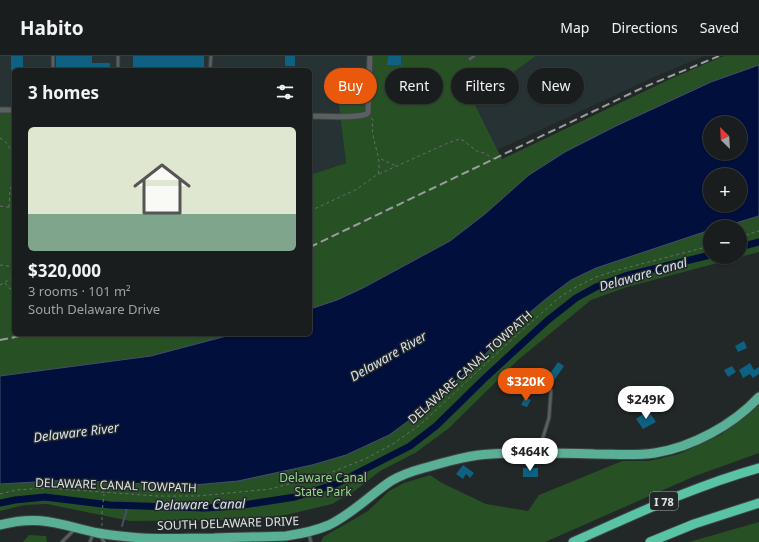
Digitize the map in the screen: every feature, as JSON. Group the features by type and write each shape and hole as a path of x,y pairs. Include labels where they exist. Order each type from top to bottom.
{"highway":[{"name":"SOUTH DELAWARE DRIVE","path":"0,525 23,520 41,520 77,528 99,535 166,539 287,536 319,529 338,520 391,481 410,472 460,458 481,455 538,453 638,454 670,450 696,440 718,429 744,412 759,397"},
{"name":"I 78","path":"572,542 680,494 759,468"},
{"path":"650,542 694,524 759,502"}],"street":[{"path":"312,116 354,116 367,114 369,109 370,56"},
{"path":"0,110 12,110"}],"lane":[{"path":"53,56 53,68"},
{"path":"118,56 118,68"},
{"path":"210,56 210,68"},
{"path":"470,59 474,56"},
{"path":"538,453 548,418 552,390"},
{"path":"62,542 77,528"},
{"path":"308,532 310,542"},
{"path":"90,542 99,535"}],"path":[{"path":"367,114 373,120 371,126 376,152 380,159 378,174"},
{"path":"0,138 5,141 12,151"},
{"path":"312,210 357,189 378,174 460,139 478,152 484,153 494,159"},
{"path":"380,159 397,167"},
{"path":"9,207 10,190 12,184"},
{"path":"0,206 12,208"},
{"path":"747,235 759,231"},
{"name":"DELAWARE CANAL TOWPATH","path":"0,494 16,490 46,488 104,494 198,496 262,490 327,474 365,459 393,444 421,424 521,331 560,297 576,287 596,277 618,270 703,248"},
{"path":"0,265 12,267"},
{"path":"0,285 12,278"},
{"path":"4,282 12,289"},
{"path":"99,535 104,494"}],"shaded area":[{"path":"0,56 369,56 369,68 324,68 324,104 339,104 346,163 312,174 312,68 12,68 12,111 0,111"},
{"path":"536,56 705,56 663,73 497,150 474,104 519,104 519,68"}],"green space":[{"path":"369,56 536,56 519,68 451,68 451,104 474,104 502,159 668,80 721,57 759,56 759,65 711,82 616,126 565,152 529,175 485,214 450,241 363,288 337,300 312,308 312,174 346,163 339,104 377,104 377,68 369,68"},
{"path":"0,111 12,111 12,336 226,336 151,356 0,376"},
{"name":"Delaware Canal State Park","path":"759,216 759,252 747,255 747,220 746,220"},
{"name":"Delaware Canal State Park","path":"703,232 703,264 714,264 627,287 591,300 518,360 448,429 415,453 380,471 356,490 332,504 286,515 235,520 130,521 47,504 24,505 0,511 0,484 69,480 120,483 312,465 346,455 389,435 422,411 481,359 504,334 547,298 571,280 596,268"},
{"path":"759,400 759,453 695,476 545,542 321,542 323,537 368,511 389,491 404,483 430,475 442,483 486,504 528,511 539,495 622,461 649,461 679,454 722,434"},
{"path":"759,522 759,542 689,542"},
{"path":"29,535 46,536 47,542 23,542"}],"water":[{"name":"Delaware River","path":"759,65 759,216 746,220 703,220 703,232 596,268 571,280 504,334 481,359 422,411 389,435 346,455 312,465 238,481 194,485 69,480 0,484 0,376 151,356 226,336 312,336 312,308 337,300 363,288 450,241 485,214 529,175 565,152 616,126 711,82"}],"building":[{"path":"11,56 23,56 23,68 12,68 11,70"},
{"path":"56,56 92,56 92,63 110,63 110,68 56,68"},
{"path":"133,56 204,56 204,68 133,68"},
{"path":"285,56 295,56 295,66 285,66"},
{"path":"388,56 401,56 401,65 387,65"},
{"path":"744,341 747,348 738,352 735,346"},
{"path":"558,362 564,366 553,382 547,378"},
{"path":"750,363 754,370 759,367 759,374 753,378 750,374 743,378 739,370"},
{"path":"732,366 736,372 728,377 724,370"},
{"path":"525,397 531,400 527,407 521,405"},
{"path":"647,409 656,422 643,429 636,419"},
{"path":"463,465 474,473 470,478 466,474 463,479 456,474"},
{"path":"523,468 538,468 538,477 523,477"}],"waterway":[{"name":"Delaware Canal","path":"747,245 759,242"},
{"name":"Delaware Canal","path":"0,503 45,497 110,505 205,508 237,506 295,497 336,484 410,446 436,426 548,320 576,298 596,287 625,276 703,257"},
{"path":"122,526 128,505"}],"railway":[{"path":"312,246 642,88 719,56"},
{"path":"0,340 20,336"}]}
